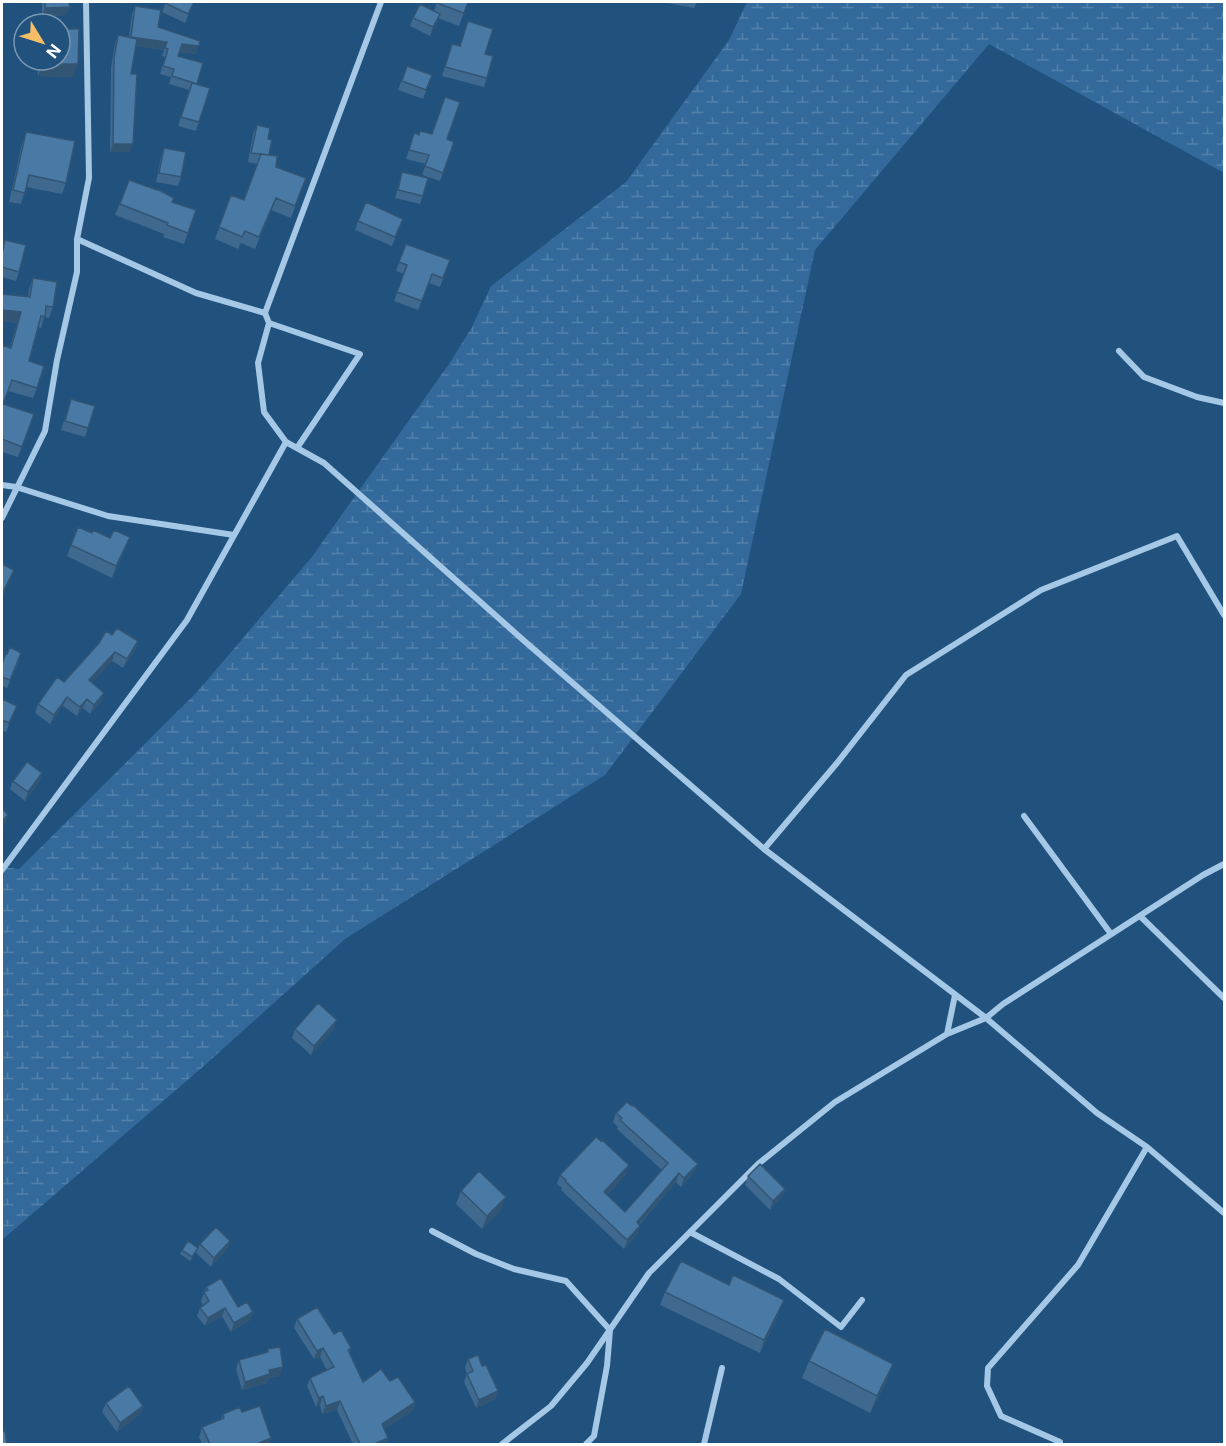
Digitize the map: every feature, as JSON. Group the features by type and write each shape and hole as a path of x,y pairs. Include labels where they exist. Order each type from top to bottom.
{"street":[{"path":"2,518 45,431 57,360 77,272 77,240 89,178 86,2"},
{"path":"381,2 265,313 269,323 258,363 264,412 286,442 324,463 764,849 986,1018 1097,1113 1147,1147 1224,1213"},
{"path":"77,240 196,293 265,313"},
{"path":"269,323 360,354 297,448"},
{"path":"1119,351 1144,377 1197,397 1224,403"},
{"path":"2,870 187,620 286,442"},
{"path":"2,485 16,487 108,516 234,535"},
{"path":"764,849 837,763 906,675 1041,591 1177,536 1224,615"},
{"path":"1024,816 1111,934"},
{"path":"502,1444 551,1406 587,1363 649,1273 758,1164 836,1101 947,1034 986,1018 1003,1004 1111,934 1224,864"},
{"path":"1140,916 1224,998"},
{"path":"947,1034 955,995"},
{"path":"1060,1442 1001,1416 987,1386 988,1368 1078,1265 1147,1147"},
{"path":"432,1231 476,1254 514,1269 566,1281 610,1330 607,1366 594,1436 586,1444"},
{"path":"690,1232 779,1279 841,1327 862,1300"},
{"path":"704,1444 722,1368"}],"green space":[{"path":"747,2 1224,2 1224,173 989,44 815,250 741,594 605,775 345,939 205,1065 2,1240 2,867 19,869 197,692 311,558 449,364 472,327 491,286 626,182 729,40"}],"building":[{"path":"45,2 69,2 70,7 45,8"},
{"path":"166,2 194,2 188,14"},
{"path":"437,2 468,2 464,13"},
{"path":"420,4 440,14 433,27 413,18"},
{"path":"135,6 161,10 158,27 200,41 199,46 182,44 178,56 203,63 197,84 172,76 174,69 163,66 168,49 165,48 167,42 131,37"},
{"path":"468,21 493,29 485,54 493,56 487,78 445,67 452,44 460,46"},
{"path":"72,29 79,29 78,64 72,64"},
{"path":"118,35 137,39 131,74 137,74 133,144 113,144 114,59"},
{"path":"407,66 432,75 426,90 402,81"},
{"path":"192,83 210,88 199,122 181,117"},
{"path":"445,97 460,102 447,139 454,142 443,173 425,166 429,155 409,150 414,133 419,135 420,131 432,134"},
{"path":"257,125 270,128 268,139 272,140 269,155 251,153"},
{"path":"26,132 75,141 66,183 29,175 25,193 13,190"},
{"path":"164,148 186,152 181,177 159,173"},
{"path":"261,154 277,156 276,167 306,178 295,206 276,198 259,237 245,231 242,237 219,227 231,195 244,200"},
{"path":"402,172 428,178 423,196 398,190"},
{"path":"129,180 157,189 174,198 172,202 196,210 188,233 120,204"},
{"path":"366,202 403,219 395,237 358,221"},
{"path":"5,240 26,245 19,272 2,267"},
{"path":"406,244 450,260 443,278 432,274 422,301 397,292 407,265 399,262"},
{"path":"33,278 57,282 53,307 46,306 45,317 41,316 29,361 44,366 37,388 12,380 3,404 34,414 22,447 2,439 2,345 11,348 21,312 2,310 2,294 30,297"},
{"path":"71,399 95,406 88,428 65,421"},
{"path":"78,527 92,533 93,530 110,538 114,530 130,537 116,566 71,545"},
{"path":"2,564 14,570 2,594"},
{"path":"117,628 138,641 127,659 115,652 89,680 104,693 94,705 87,699 80,707 67,697 54,715 38,704 57,677 64,682 99,643 106,631 112,635"},
{"path":"10,647 21,653 10,680 2,677 2,664"},
{"path":"2,699 17,706 9,723 2,720"},
{"path":"27,762 42,773 28,792 13,781"},
{"path":"2,808 8,815 2,821"},
{"path":"318,1003 337,1020 314,1046 295,1029"},
{"path":"627,1102 698,1164 684,1178 679,1173 637,1222 640,1226 627,1240 560,1175 596,1137 602,1140 629,1165 604,1192 625,1212 668,1163 620,1120 622,1118 616,1113"},
{"path":"760,1164 785,1189 773,1201 748,1176"},
{"path":"479,1171 506,1197 487,1216 461,1191"},
{"path":"216,1227 230,1241 214,1258 200,1244"},
{"path":"188,1241 198,1248 192,1257 182,1250"},
{"path":"681,1261 729,1285 733,1275 784,1300 764,1340 665,1292"},
{"path":"221,1278 238,1307 247,1302 253,1312 234,1323 225,1308 208,1318 200,1308 209,1301 204,1292 208,1290 206,1287"},
{"path":"317,1307 334,1334 341,1330 351,1348 348,1350 363,1382 381,1369 390,1381 398,1377 415,1402 382,1424 388,1438 374,1444 360,1444 340,1401 326,1406 323,1396 319,1398 310,1378 334,1367 323,1348 317,1351 297,1319"},
{"path":"825,1329 893,1364 877,1396 809,1361"},
{"path":"280,1347 283,1367 269,1370 270,1374 245,1382 239,1360"},
{"path":"478,1355 482,1366 486,1365 498,1391 479,1400 467,1374 473,1371 468,1359"},
{"path":"129,1386 143,1406 120,1423 106,1403"},
{"path":"260,1406 271,1438 259,1444 210,1444 202,1427 224,1418 223,1414 240,1407 242,1412"},
{"path":"5,1431 7,1444 2,1444 2,1432"}]}
